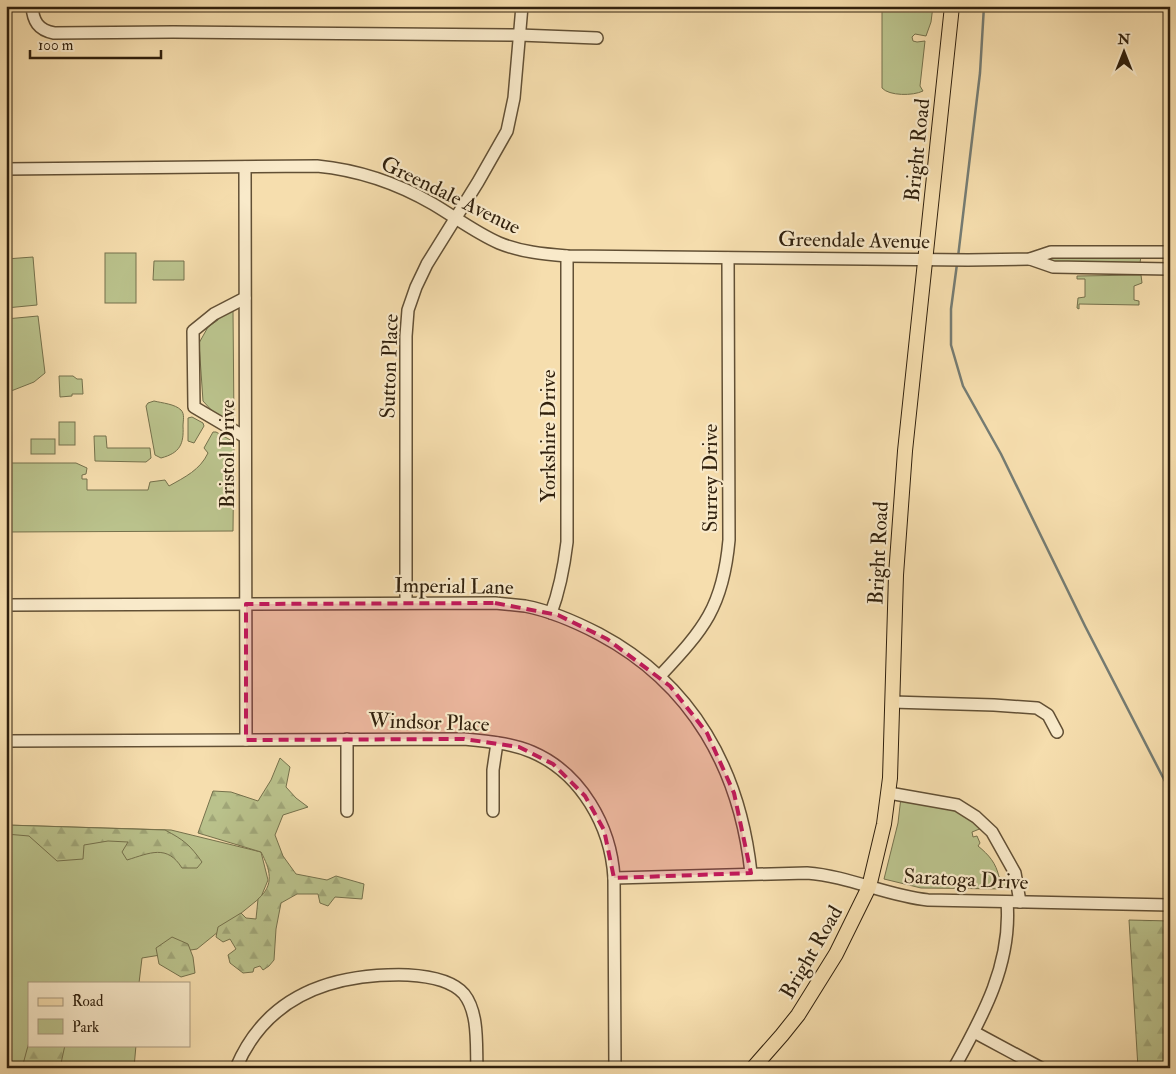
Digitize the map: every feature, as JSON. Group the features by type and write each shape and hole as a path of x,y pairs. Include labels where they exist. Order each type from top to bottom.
{"main road":[{"name":"Bright Road","path":"752,1068 782,1036 809,999 836,954 869,887 884,824 889,793 895,603 905,451 952,6"}],"street":[{"path":"32,6 36,23 47,32 54,33 173,32 519,35 597,38"},
{"name":"Sutton Place","path":"406,603 406,336 408,310 427,264 478,182 507,130 514,98 522,6"},
{"name":"Bristol Drive","path":"245,166 246,740"},
{"name":"Greendale Avenue","path":"6,169 316,166 361,173 379,179 414,194 500,244 525,251 567,256 968,260 1030,259 1051,252 1170,252"},
{"name":"Yorkshire Drive","path":"551,613 564,568 567,542 567,256"},
{"name":"Surrey Drive","path":"660,676 688,646 702,627 717,602 724,579 729,540 728,258"},
{"name":"Greendale Avenue","path":"1030,259 1053,267 1170,269"},
{"path":"245,298 214,314 193,331 194,407 246,437"},
{"name":"Imperial Lane","path":"6,605 495,603 525,606 551,613 608,639 640,660 660,676 694,715 726,770 744,825 751,873"},
{"path":"892,702 1037,708 1048,715 1057,732"},
{"path":"346,811 347,739"},
{"name":"Windsor Place","path":"6,741 464,739 519,748 543,757 577,786 592,807 604,830 611,855 614,878 615,1068"},
{"path":"492,811 493,770 497,743"},
{"path":"889,793 957,805 976,817 992,832 1014,873 1020,902"},
{"name":"Saratoga Drive","path":"614,878 751,873 820,874 915,899 1170,905"},
{"path":"954,1068 974,1032 998,976 1006,938 1007,902"},
{"path":"236,1068 258,1031 277,1012 298,997 321,986 346,979 398,975 430,977 454,986 468,999 474,1022 476,1068"},
{"path":"974,1032 1041,1068"}],"highlighted area":[{"path":"495,603 558,615 607,639 670,686 707,733 734,793 751,873 614,878 604,830 585,796 553,764 519,747 464,739 246,740 246,604"}],"green space":[{"path":"884,6 933,6 931,22 926,36 915,34 912,37 913,41 925,41 920,86 923,91 913,94 901,94 890,93 882,88 882,10"},
{"path":"105,253 136,253 136,303 105,303"},
{"path":"1051,255 1141,256 1140,263 1052,263 1049,261"},
{"path":"33,257 37,305 6,308 6,259"},
{"path":"154,261 184,261 184,280 153,280"},
{"path":"1141,275 1142,283 1134,286 1134,300 1139,301 1139,305 1079,304 1079,309 1077,308 1078,298 1085,297 1085,279 1077,279 1077,276"},
{"path":"233,310 234,425 214,413 203,401 199,343 208,327 218,320 218,317"},
{"path":"38,316 45,373 34,382 6,393 6,319"},
{"path":"59,376 73,376 77,379 82,379 83,394 60,397"},
{"path":"154,401 175,406 181,410 183,416 183,438 180,447 173,453 161,458 155,455 146,406"},
{"path":"192,417 203,423 204,426 194,443 188,441 188,418"},
{"path":"59,422 75,422 75,445 59,445"},
{"path":"213,432 234,442 233,531 6,532 6,463 76,463 87,468 86,474 82,475 82,479 87,479 87,490 148,490 150,482 165,480 169,486 196,469 208,453 204,448"},
{"path":"94,436 106,436 107,448 150,448 151,458 146,462 95,461"},
{"path":"31,439 55,439 55,454 31,454"},
{"path":"280,758 290,767 286,787 308,807 283,815 275,835 283,856 296,874 327,880 336,876 364,884 362,899 335,897 328,906 320,903 318,894 297,894 281,903 276,929 274,960 263,970 260,966 254,968 253,972 243,973 230,963 228,955 236,949 230,939 223,942 216,937 218,927 241,913 246,918 256,919 258,899 267,888 269,882 267,865 261,852 198,833 213,791 231,792 258,801 271,780"},
{"path":"901,797 934,804 954,811 964,815 982,828 972,832 973,837 977,836 980,843 978,846 991,860 999,877 1010,881 1010,889 921,888 884,879 898,823"},
{"path":"6,825 171,830 261,852 268,880 261,897 197,949 142,958 139,982 28,982 28,1046 136,1046 134,1068 6,1068"},
{"path":"6,825 165,830 186,843 202,862 197,868 182,868 170,856 158,852 127,860 122,852 128,842 108,841 84,845 83,859 57,861 29,836 6,834"},
{"path":"1129,920 1170,921 1170,1068 1138,1068"},
{"path":"172,937 188,944 193,957 195,973 181,977 159,964 156,948"},
{"path":"28,1046 65,1046 60,1068 22,1068"}],"waterway":[{"path":"958,257 980,73 984,6"},
{"path":"957,264 951,309 951,345 963,386 1001,454 1085,626 1170,791"}]}
